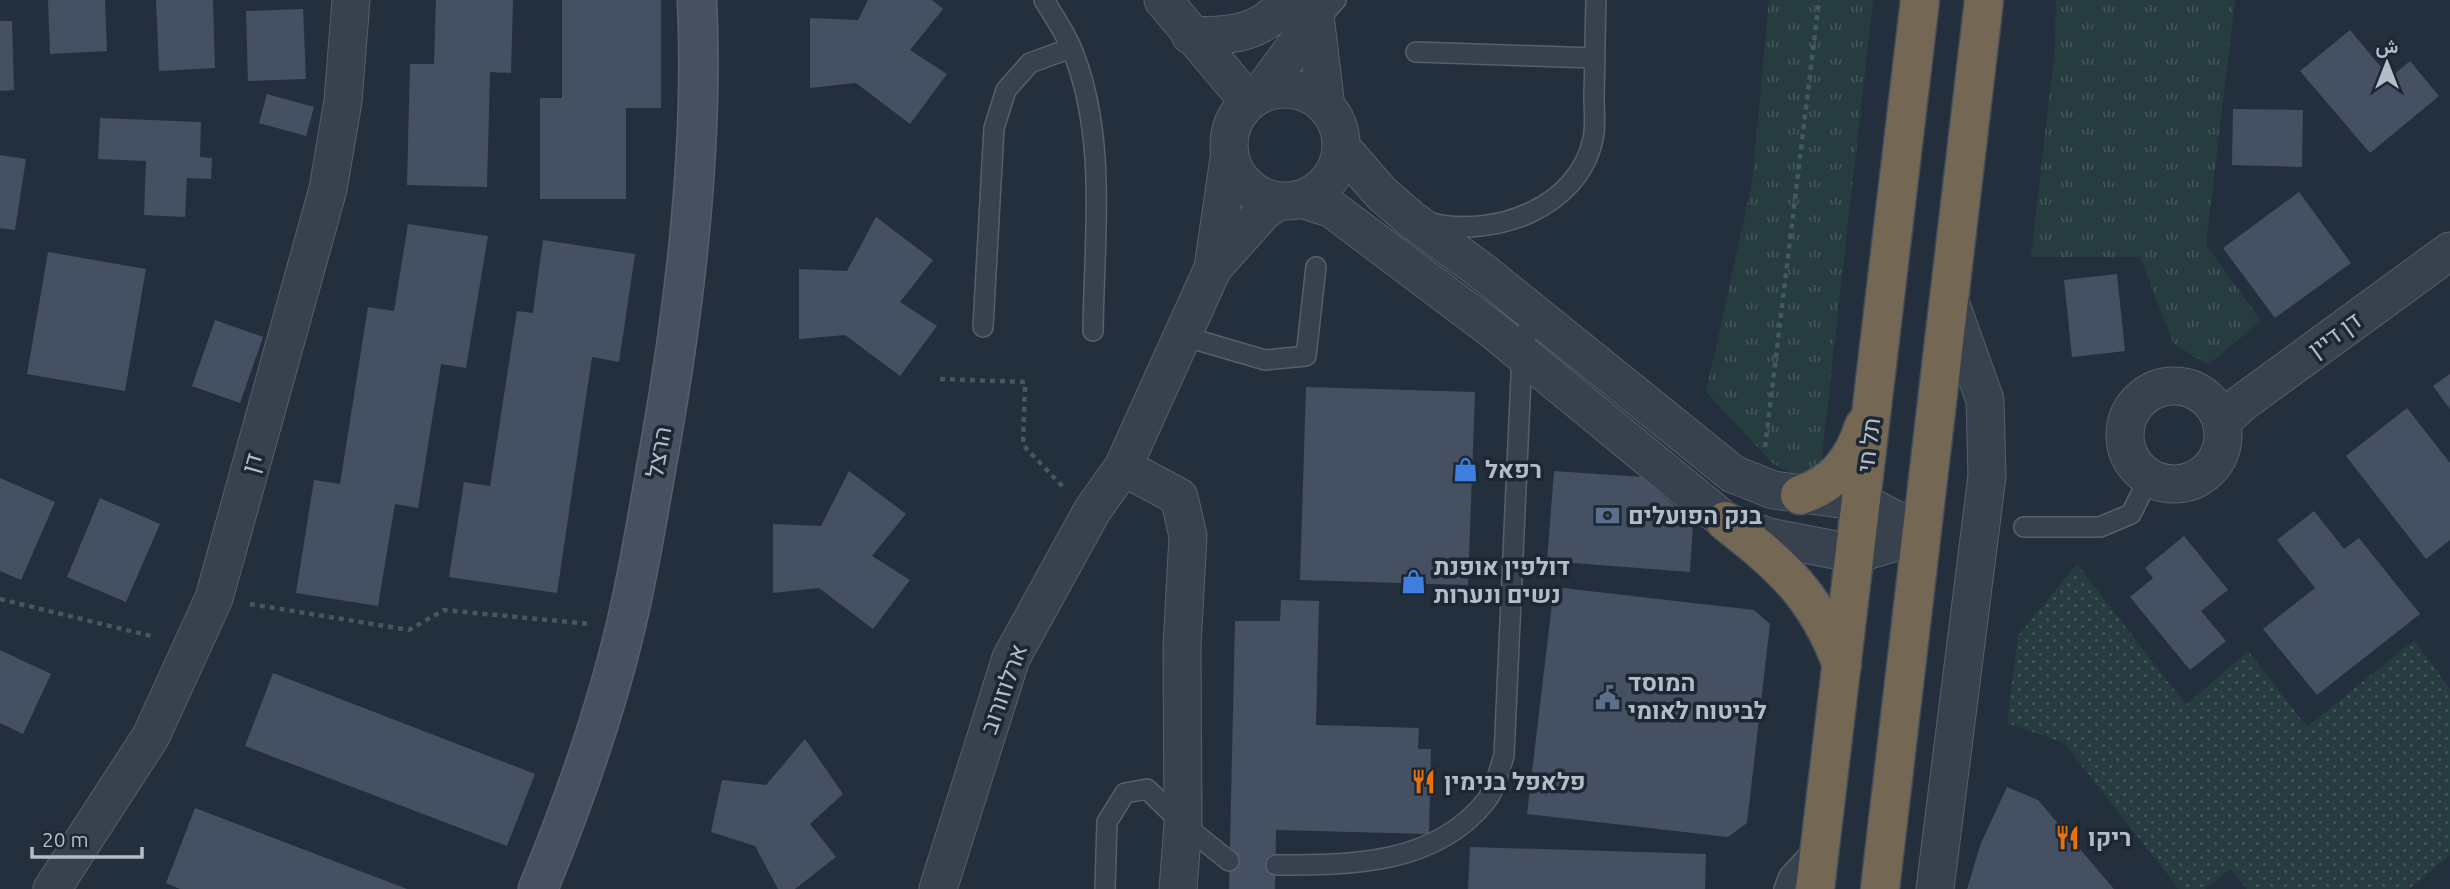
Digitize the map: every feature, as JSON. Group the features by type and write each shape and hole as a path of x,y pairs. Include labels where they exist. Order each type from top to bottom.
{"highway":[{"name":"תל חי","path":"1815,889 1920,0"},
{"path":"1880,889 1984,0"},
{"path":"1800,495 1828,482 1845,466 1861,435 1875,394"},
{"path":"1725,521 1775,561 1809,598 1828,629 1842,667"}],"street":[{"name":"דן","path":"52,889 152,736 214,598 328,188 343,101 351,0"},
{"name":"הרצל","path":"538,889 559,839 599,720 625,627 678,344 693,195 697,0"},
{"path":"1163,0 1190,35 1243,119 1236,174 1247,187 1262,197 1332,209 1522,354 1725,521 1769,537 1856,554 1922,534"},
{"path":"1190,35 1224,37 1253,31 1313,4 1326,107"},
{"name":"ארלוזורוב","path":"938,889 1011,658 1092,511 1123,467 1213,268 1243,119 1302,37 1313,4"},
{"path":"1243,119 1278,89 1295,90 1312,96 1326,107 1338,126 1342,148 1338,166 1329,180 1317,192 1290,200"},
{"path":"1342,148 1381,193 1411,219 1532,312 1733,474 1761,486 1800,495 1862,502 1922,534"},
{"name":"ארלוזורוב","path":"1213,268 1263,212 1290,200"},
{"name":"דן דיין","path":"2221,422 2242,403 2450,251"},
{"path":"1935,889 1987,476 1985,400 1950,302"},
{"path":"2179,386 2196,391 2213,405 2221,422 2222,443 2217,459 2197,479 2171,484 2149,478 2135,465 2126,449 2125,432 2132,409 2144,397 2159,389 2179,386"},
{"path":"1123,467 1180,497 1188,536 1182,646 1182,824 1178,889"}],"lane":[{"path":"1044,0 1071,48 1089,109 1095,155 1093,331"},
{"path":"1411,219 1456,229 1502,225 1545,206 1576,176 1593,139 1596,0"},
{"path":"983,327 994,128 1006,90 1030,63 1071,48"},
{"path":"1416,52 1595,58"},
{"path":"1183,336 1265,360 1306,356 1316,267"},
{"path":"1276,865 1338,865 1399,856 1448,837 1487,800 1504,756 1522,354 1532,312"},
{"path":"2024,527 2100,527 2131,514 2149,478"},
{"path":"1105,889 1107,822 1125,793 1147,789 1182,824 1230,861"},
{"path":"1784,889 1789,876 1821,842"}],"path":[{"path":"1761,486 1819,0"},
{"path":"940,379 1025,382 1023,445 1068,493"},
{"path":"214,598 409,630 444,610 625,627"},
{"path":"0,599 194,647"}],"green space":[{"path":"1769,0 1873,0 1820,474 1798,477 1772,463 1706,392 1752,183"},
{"path":"2056,0 2235,0 2206,245 2261,321 2208,365 2173,343 2140,257 2031,257 2055,47"},
{"path":"2077,564 2186,705 2248,651 2307,727 2414,640 2450,689 2450,855 2409,889 2247,889 2230,869 2205,889 2179,889 2064,743 2007,723 2018,636"}],"building":[{"path":"48,0 105,0 107,51 50,54"},
{"path":"156,0 213,0 215,68 159,71"},
{"path":"436,0 513,0 511,73 490,72 487,187 407,185 410,64 434,64"},
{"path":"562,0 661,0 661,108 626,108 626,199 540,199 540,98 562,98"},
{"path":"868,0 932,0 943,9 910,50 947,74 910,124 856,83 810,88 810,18 858,20"},
{"path":"303,9 306,79 248,81 246,11"},
{"path":"0,21 12,21 14,90 0,91"},
{"path":"2350,30 2390,78 2410,61 2439,96 2370,153 2300,71"},
{"path":"267,94 314,107 306,136 259,123"},
{"path":"2233,109 2303,110 2302,167 2232,165"},
{"path":"100,118 201,122 200,157 212,158 211,179 187,178 185,217 144,215 146,161 98,159"},
{"path":"0,155 26,159 15,230 0,228"},
{"path":"2299,192 2351,263 2275,318 2223,248"},
{"path":"876,217 933,260 900,302 937,326 900,376 845,335 799,339 799,269 847,271"},
{"path":"408,224 488,236 466,368 441,364 418,508 395,504 378,606 296,593 314,480 340,484 368,307 394,311"},
{"path":"543,240 635,254 619,362 592,357 557,593 449,577 464,482 490,486 517,311 533,313"},
{"path":"48,252 146,269 125,391 27,374"},
{"path":"2117,274 2125,351 2072,357 2064,280"},
{"path":"215,320 263,337 240,403 192,386"},
{"path":"2450,374 2450,409 2433,386"},
{"path":"1306,387 1475,392 1468,585 1300,580"},
{"path":"2407,408 2450,463 2450,540 2426,559 2346,456"},
{"path":"849,471 906,514 872,556 910,580 873,629 819,588 773,593 773,524 821,526"},
{"path":"1554,471 1642,477 1693,522 1690,572 1547,561"},
{"path":"0,478 55,502 21,580 0,571"},
{"path":"100,498 160,524 126,602 67,577"},
{"path":"2314,511 2344,549 2359,538 2420,614 2317,695 2263,629 2315,588 2277,540"},
{"path":"2184,536 2228,590 2201,611 2226,641 2190,670 2130,597 2153,578 2145,568"},
{"path":"1554,587 1754,610 1770,624 1747,823 1728,837 1527,814"},
{"path":"1281,600 1319,601 1316,725 1419,728 1418,749 1431,749 1429,834 1276,830 1275,889 1229,889 1235,621 1280,621"},
{"path":"0,650 51,674 23,734 0,723"},
{"path":"273,673 535,774 507,846 245,746"},
{"path":"805,739 843,794 810,824 836,857 795,889 778,889 755,846 711,832 722,780 766,785"},
{"path":"2007,787 2038,800 2114,889 1967,889 1981,843"},
{"path":"195,808 407,889 180,889 166,883"},
{"path":"1470,847 1706,854 1705,889 1468,889"}],"place":[{"name":"רפאל","path":"1465,470"},
{"name":"בנק הפועלים","path":"1608,516"},
{"name":"דולפין אופנת נשים ונערות","path":"1414,581"},
{"name":"המוסד לביטוח לאומי","path":"1608,697"},
{"name":"פלאפל בנימין","path":"1424,782"},
{"name":"ריקו","path":"2068,838"}]}
